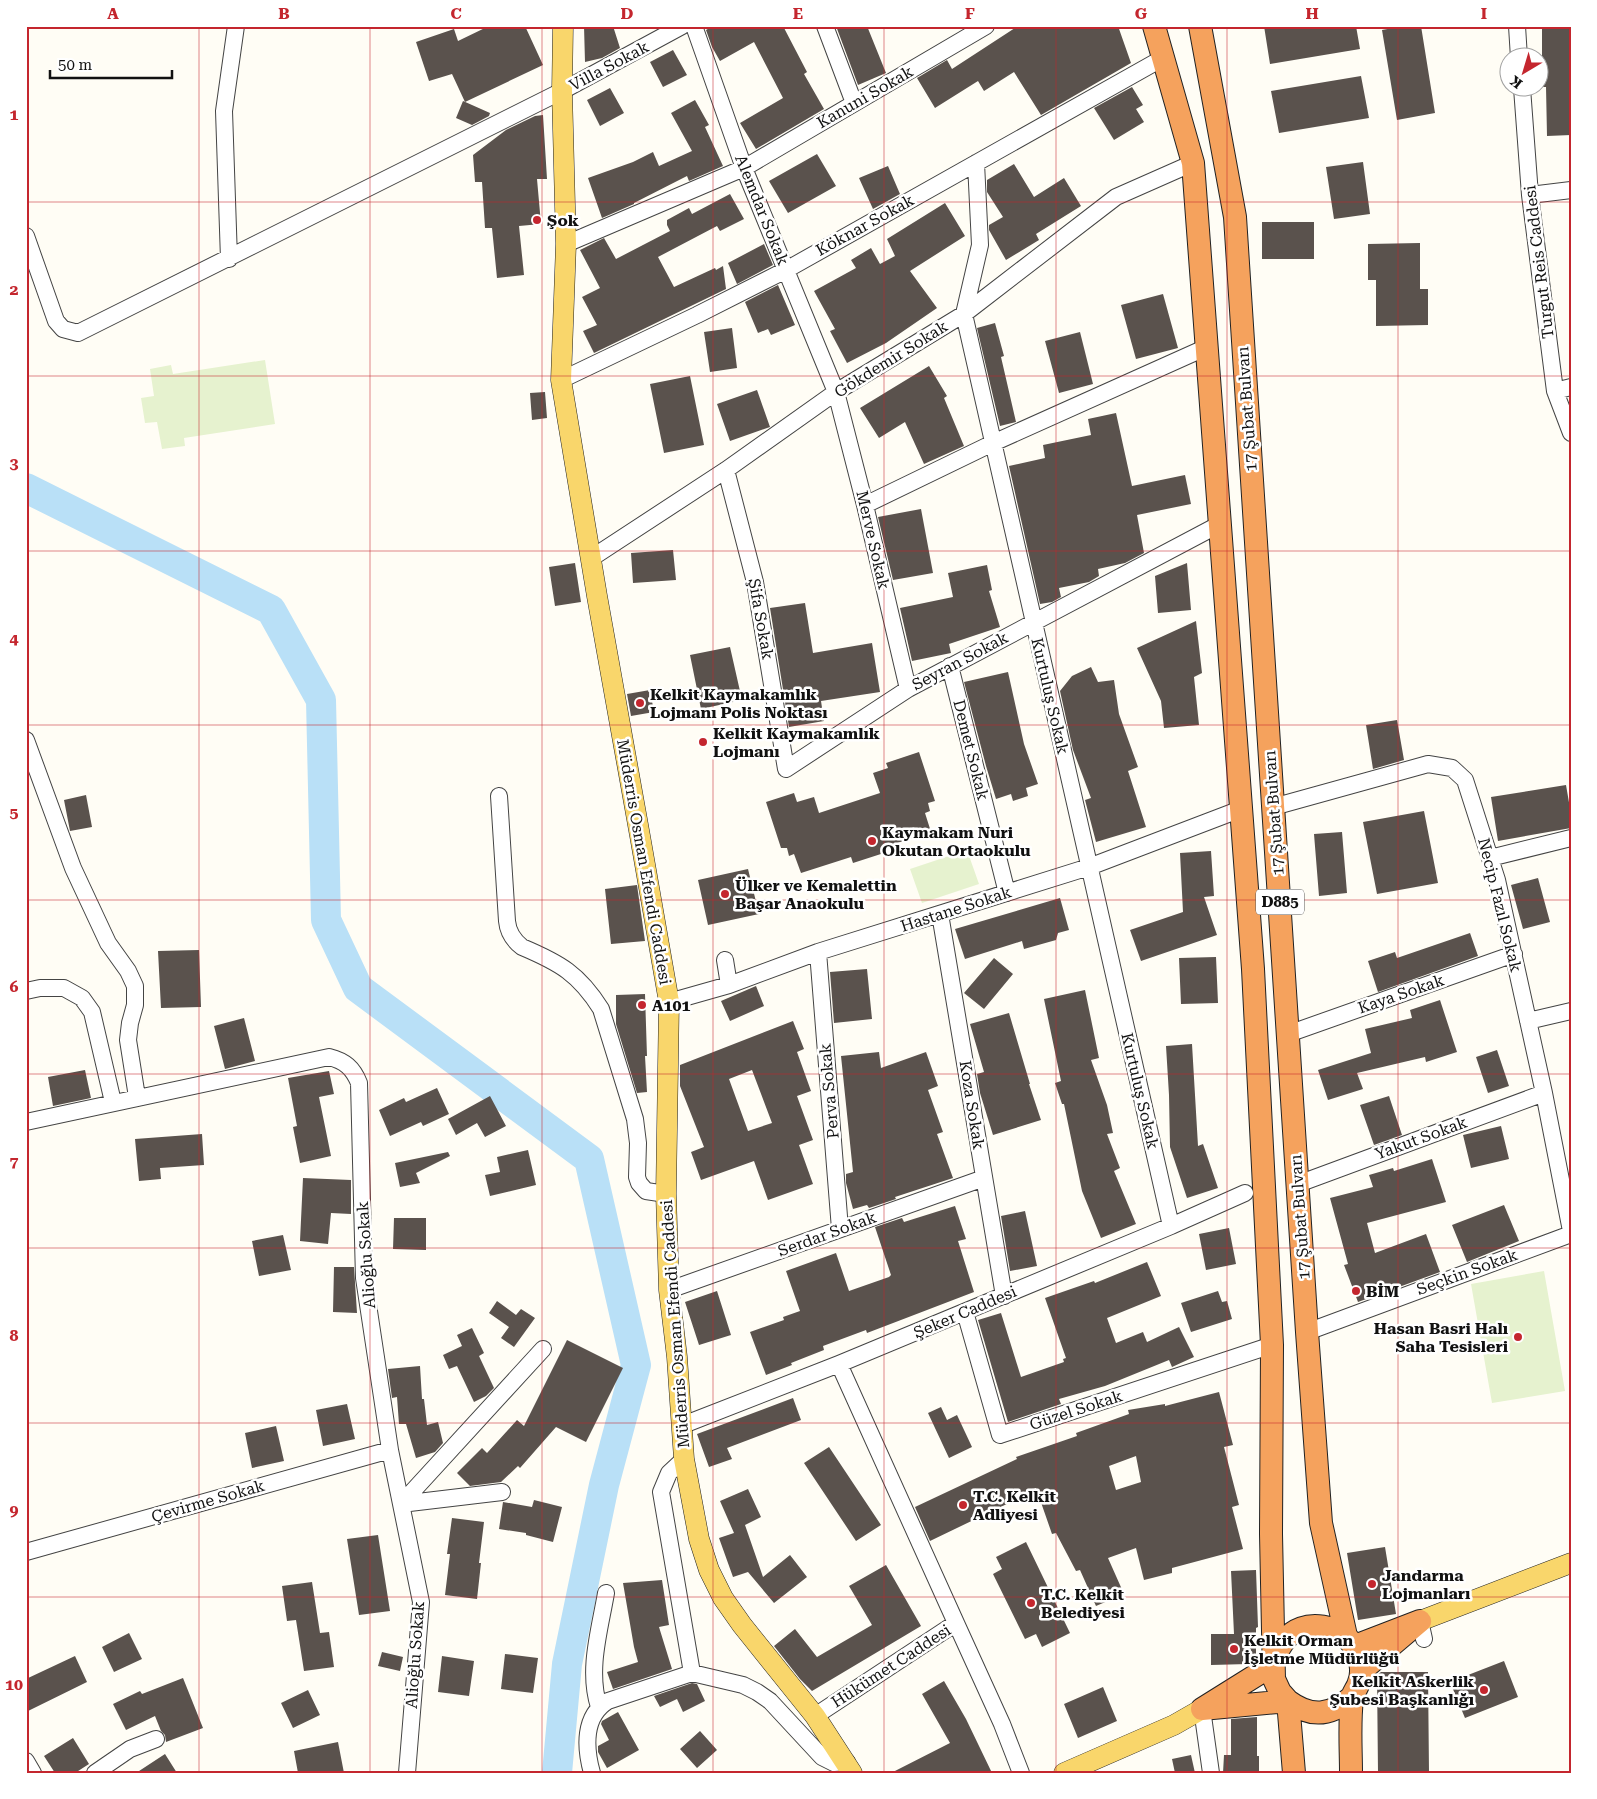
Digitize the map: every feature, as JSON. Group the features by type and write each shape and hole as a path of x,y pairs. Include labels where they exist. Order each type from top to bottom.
{"highway":[{"name":"17 Şubat Bulvarı","path":"1154,26 1193,163 1253,969 1272,1345 1271,1534 1274,1679 1280,1692 1288,1701 1294,1773"},
{"name":"17 Şubat Bulvarı","path":"1200,26 1235,217 1307,1332 1322,1523 1350,1641 1360,1657 1361,1671"},
{"path":"1202,1709 1274,1664 1278,1649 1286,1638 1297,1630 1310,1625 1323,1625 1335,1629 1350,1641 1422,1630"},
{"path":"1351,1773 1352,1697 1361,1671 1422,1630"},
{"path":"1202,1709 1288,1701 1297,1708 1308,1712 1320,1713 1332,1711 1352,1697"}],"main road":[{"name":"Müderris Osman Efendi Caddesi","path":"563,26 562,91 566,244 561,380 590,559 668,1002 666,1194 669,1290 677,1357 684,1459 699,1539 709,1570 723,1598 742,1625 815,1716 850,1768"},
{"path":"1422,1630 1571,1563"},
{"path":"1064,1773 1174,1725 1202,1709"}],"street":[{"path":"228,259 224,111 236,26"},
{"name":"Villa Sokak","path":"26,236 56,321 63,329 78,333 562,91 682,26"},
{"name":"Alemdar Sokak","path":"694,26 744,168 836,392"},
{"path":"825,26 854,103"},
{"name":"Kanuni Sokak","path":"566,244 744,168 854,103 968,31 986,26"},
{"path":"1517,26 1518,48"},
{"name":"Köknar Sokak","path":"561,380 786,270 1163,58"},
{"name":"Turgut Reis Caddesi","path":"1523,98 1530,195 1554,391 1571,432"},
{"name":"Kurtuluş Sokak","path":"976,163 980,245 964,314 1171,1226"},
{"name":"Gökdemir Sokak","path":"590,559 726,470 836,392 964,314 1116,197 1193,163"},
{"path":"1530,195 1571,190"},
{"path":"865,505 993,443 1207,347"},
{"path":"1554,391 1571,387"},
{"name":"Merve Sokak","path":"836,392 865,505 908,689"},
{"name":"Şifa Sokak","path":"726,470 755,582 786,769"},
{"name":"Seyran Sokak","path":"786,769 908,689 1220,524"},
{"name":"Demet Sokak","path":"950,666 1007,893"},
{"path":"26,740 73,868 108,943 128,971 135,986 128,1040 137,1097"},
{"name":"Necip Fazıl Sokak","path":"1273,807 1428,764 1452,768 1465,780 1498,880 1544,1093 1566,1184 1571,1232"},
{"path":"499,796 509,932 522,947 549,959 572,973 592,995 601,1009 635,1119 638,1143 637,1177 646,1191 666,1194"},
{"name":"Hastane Sokak","path":"668,1002 729,984 826,944 940,914 1089,866 1241,809"},
{"path":"1490,858 1571,838"},
{"name":"Koza Sokak","path":"940,914 1004,1296"},
{"name":"Perva Sokak","path":"826,944 840,1229"},
{"name":"Kaya Sokak","path":"1288,1034 1514,954"},
{"path":"725,960 729,984"},
{"path":"26,991 40,988 64,988 82,998 92,1012 113,1102"},
{"path":"1528,1021 1571,1011"},
{"name":"Alioğlu Sokak","path":"26,1122 329,1057 348,1065 355,1073 359,1083 364,1278 390,1450 421,1602 407,1773"},
{"name":"Yakut Sokak","path":"1298,1184 1544,1093"},
{"name":"Serdar Sokak","path":"669,1290 984,1178"},
{"name":"Şeker Caddesi","path":"683,1425 839,1364 1004,1296 1245,1193"},
{"name":"Seçkin Sokak","path":"1307,1332 1571,1232"},
{"name":"Güzel Sokak","path":"965,1312 1000,1435 1272,1345"},
{"path":"401,1504 543,1349"},
{"path":"839,1364 956,1623"},
{"name":"Çevirme Sokak","path":"26,1552 390,1450"},
{"path":"684,1459 668,1472 660,1492 692,1673"},
{"path":"401,1504 502,1492"},
{"path":"599,1706 595,1692 594,1668 606,1592"},
{"name":"Hükümet Caddesi","path":"815,1716 956,1623 1002,1724 1021,1773"},
{"path":"592,1773 588,1758 587,1741 591,1722 599,1706 608,1701 692,1673 743,1685 757,1692 770,1701 822,1757 850,1768"},
{"path":"1202,1709 1211,1773"},
{"path":"95,1773 130,1749 156,1739"},
{"path":"26,1761 33,1773"}],"green space":[{"path":"265,360 275,424 184,438 185,446 162,449 157,422 145,423 141,398 154,396 150,369 171,365 173,374"},
{"path":"967,850 979,884 922,903 910,869"},
{"name":"Hasan Basri Halı Saha Tesisleri","path":"1544,1271 1565,1391 1492,1403 1471,1284"}],"building":[{"path":"489,26 525,26 543,65 465,102 452,74 429,81 416,42 454,29 458,41"},
{"path":"584,26 613,26 620,48 602,58 585,62"},
{"path":"713,26 783,26 807,72 804,74 824,109 756,149 740,123 783,98 754,42 720,61 712,47 706,30"},
{"path":"836,26 867,26 886,73 858,85"},
{"path":"1018,26 1118,26 1131,63 1041,115 1014,72 984,91 978,81 935,108 917,78 947,60 952,69"},
{"path":"1264,26 1356,26 1360,49 1270,64"},
{"path":"1404,26 1421,26 1435,113 1397,120 1382,30"},
{"path":"1542,26 1571,26 1571,135 1547,136 1546,98 1550,98 1550,48 1542,48"},
{"path":"673,50 687,75 663,87 650,62"},
{"path":"1361,76 1369,118 1279,133 1271,91"},
{"path":"1132,87 1143,105 1136,109 1144,122 1114,140 1094,108"},
{"path":"610,88 624,113 600,126 587,100"},
{"path":"695,100 709,125 705,127 723,166 689,181 687,176 634,204 602,218 588,178 633,162 653,152 659,166 692,151 671,113"},
{"path":"463,101 490,113 489,116 472,125 456,118"},
{"path":"543,115 547,179 537,179 541,224 519,226 524,275 497,278 492,228 485,228 482,182 475,182 473,155 506,130 535,116"},
{"path":"817,154 836,186 788,213 769,181"},
{"path":"1363,162 1370,214 1334,219 1326,167"},
{"path":"1014,164 1034,197 1064,178 1081,206 1036,234 1039,240 1006,260 989,230 989,225 1003,217 987,192 987,180"},
{"path":"888,166 900,194 873,209 859,178"},
{"path":"730,194 744,219 720,231 717,226 658,257 674,287 723,266 726,289 594,353 583,331 597,325 582,297 600,288 580,250 604,238 616,259 670,231 667,220 689,208 692,214"},
{"path":"945,203 965,236 910,271 937,308 886,343 847,363 830,331 835,329 814,291 856,268 851,260 871,248 880,264 895,256 887,239"},
{"path":"1262,222 1314,222 1314,259 1262,259"},
{"path":"1420,243 1420,289 1428,289 1428,325 1376,326 1376,280 1368,280 1368,244"},
{"path":"764,244 773,265 737,284 728,263"},
{"path":"778,285 795,325 771,335 768,329 758,333 745,302"},
{"path":"1163,294 1178,348 1136,359 1121,305"},
{"path":"995,323 1004,356 1001,357 1016,422 1000,426 977,328"},
{"path":"732,328 737,368 710,372 704,332"},
{"path":"1080,332 1093,384 1059,393 1045,341"},
{"path":"929,366 947,396 944,398 964,446 924,464 905,422 879,438 860,408"},
{"path":"690,376 704,445 664,453 650,384"},
{"path":"757,390 770,427 730,441 717,404"},
{"path":"545,392 547,418 532,420 530,393"},
{"path":"1116,413 1132,486 1185,475 1191,504 1137,515 1144,553 1125,563 1098,569 1099,576 1089,582 1059,588 1061,597 1052,602 1040,604 1009,466 1045,458 1043,445 1091,435 1088,419"},
{"path":"921,509 933,573 893,580 878,517"},
{"path":"673,550 676,580 633,583 631,553"},
{"path":"575,563 581,602 555,606 549,567"},
{"path":"1187,563 1191,610 1158,613 1155,576"},
{"path":"987,565 992,590 989,591 1000,627 949,644 951,653 912,661 900,608 953,597 948,573"},
{"path":"805,603 813,653 872,643 880,692 821,701 824,721 789,727 770,608"},
{"path":"1196,621 1202,673 1194,677 1199,725 1164,728 1161,701 1137,648"},
{"name":"Kelkit Kaymakamlık Lojmanı","path":"730,647 742,700 701,709 690,655"},
{"path":"1091,667 1098,682 1114,680 1119,714 1138,767 1128,771 1146,827 1096,842 1085,800 1091,798 1073,750 1060,691 1072,676"},
{"path":"1008,672 1024,744 1038,784 1026,788 1028,796 1013,801 1011,794 996,799 964,682"},
{"name":"Kelkit Kaymakamlık Lojmanı Polis Noktası","path":"650,690 654,712 631,716 627,694"},
{"path":"1397,720 1404,760 1373,769 1366,725"},
{"name":"Kaymakam Nuri Okutan Ortaokulu","path":"919,752 935,801 928,803 930,811 925,813 931,832 882,848 884,853 853,863 851,857 801,873 794,854 789,856 787,848 781,848 766,802 794,793 797,802 814,797 819,813 880,793 873,773 888,768 886,763"},
{"path":"1566,785 1571,814 1571,828 1498,841 1491,797"},
{"path":"86,795 92,827 70,831 64,800"},
{"path":"1424,811 1438,883 1377,894 1363,822"},
{"path":"1342,832 1347,893 1319,896 1314,834"},
{"path":"1211,851 1214,896 1204,897 1217,935 1141,961 1130,930 1183,912 1180,853"},
{"name":"Ülker ve Kemalettin Başar Anaokulu","path":"748,869 759,914 708,925 698,880"},
{"path":"1538,878 1550,922 1523,929 1511,885"},
{"path":"637,885 645,941 611,944 605,889"},
{"path":"1060,898 1069,930 1058,933 1056,940 1024,949 1022,941 965,959 955,929"},
{"path":"1470,933 1478,956 1378,992 1368,961 1395,952 1397,958"},
{"path":"199,950 201,1007 161,1008 158,951"},
{"path":"1216,957 1218,1003 1181,1004 1179,958"},
{"path":"994,958 1013,974 984,1009 964,993"},
{"path":"867,969 872,1019 834,1023 830,972"},
{"path":"756,986 764,1006 730,1021 721,1001"},
{"path":"1085,990 1099,1058 1091,1060 1107,1105 1113,1133 1107,1134 1120,1168 1114,1171 1136,1224 1101,1238 1082,1191 1064,1104 1062,1104 1055,1083 1061,1081 1044,999"},
{"path":"645,994 647,1092 637,1093 616,1024 616,995"},
{"path":"1440,1000 1457,1052 1426,1062 1425,1057 1357,1073 1363,1089 1328,1100 1318,1070 1371,1053 1365,1029 1412,1018 1410,1010"},
{"path":"1009,1013 1041,1120 993,1135 980,1093 977,1074 984,1072 970,1024"},
{"path":"244,1018 255,1061 225,1069 214,1026"},
{"path":"793,1021 804,1049 797,1052 811,1091 797,1096 813,1140 799,1145 813,1184 768,1200 754,1161 701,1180 691,1152 704,1147 680,1086 680,1065","holes":["752,1070 772,1123 748,1131 729,1079"]},
{"path":"1192,1044 1198,1146 1203,1144 1218,1188 1187,1198 1170,1147 1166,1046"},
{"path":"1497,1050 1509,1086 1488,1093 1476,1057"},
{"path":"879,1052 881,1068 926,1052 938,1086 928,1090 943,1132 937,1134 953,1178 895,1197 896,1199 869,1208 867,1205 853,1209 846,1183 846,1174 853,1172 841,1056"},
{"path":"85,1070 91,1098 53,1106 48,1077"},
{"path":"329,1071 334,1094 319,1097 331,1156 300,1163 293,1127 297,1126 288,1078"},
{"path":"437,1088 449,1114 423,1126 421,1122 390,1136 379,1110 404,1098 406,1102"},
{"path":"490,1096 506,1126 485,1137 477,1123 456,1135 448,1119"},
{"path":"1389,1096 1402,1135 1374,1145 1360,1105"},
{"path":"1501,1126 1509,1159 1471,1168 1463,1135"},
{"path":"202,1134 204,1165 160,1168 161,1179 139,1181 135,1139"},
{"path":"528,1150 536,1185 490,1196 485,1175 500,1172 497,1157"},
{"path":"448,1152 450,1156 416,1173 420,1183 400,1187 395,1163"},
{"path":"1432,1159 1446,1202 1367,1223 1375,1253 1426,1234 1440,1272 1358,1302 1344,1265 1348,1264 1330,1198 1373,1187 1369,1175 1393,1168 1394,1171"},
{"path":"303,1178 351,1180 351,1214 331,1213 328,1244 300,1241"},
{"path":"1504,1205 1519,1241 1467,1262 1452,1225"},
{"path":"955,1206 966,1239 958,1241 974,1292 867,1333 866,1330 823,1346 824,1350 766,1375 750,1332 784,1320 783,1317 800,1311 786,1271 836,1253 849,1291 889,1277 891,1275 875,1227 902,1218 904,1222"},
{"path":"1025,1211 1037,1266 1010,1271 1001,1216"},
{"path":"394,1218 426,1218 426,1250 393,1249"},
{"path":"1229,1228 1236,1264 1206,1270 1199,1234"},
{"path":"283,1235 291,1270 259,1276 252,1241"},
{"path":"1147,1262 1161,1296 1107,1318 1116,1343 1143,1332 1147,1342 1179,1327 1194,1357 1172,1367 1169,1360 1105,1386 1059,1399 1061,1404 1008,1422 978,1320 1001,1313 1021,1377 1064,1362 1063,1359 1066,1358 1045,1298 1094,1281 1095,1283"},
{"path":"334,1267 354,1267 357,1313 333,1312"},
{"path":"717,1291 731,1335 699,1345 685,1302"},
{"path":"1218,1291 1222,1302 1227,1301 1232,1319 1191,1332 1181,1303"},
{"path":"497,1301 516,1315 521,1309 535,1318 514,1347 501,1338 509,1327 489,1313"},
{"path":"472,1328 484,1353 479,1356 494,1388 486,1396 474,1402 457,1366 449,1369 443,1355 462,1346 457,1335"},
{"path":"567,1340 623,1368 586,1442 556,1427 520,1468 518,1466 501,1482 470,1486 457,1473 482,1448 487,1453 517,1420 524,1426"},
{"path":"420,1366 422,1399 424,1399 427,1425 438,1422 443,1443 435,1452 416,1458 406,1424 399,1424 397,1397 392,1398 388,1369"},
{"path":"1219,1392 1233,1445 1224,1447 1239,1505 1232,1507 1243,1549 1172,1568 1172,1573 1144,1580 1136,1548 1108,1558 1124,1594 1096,1606 1080,1570 1076,1571 1056,1533 1052,1534 1036,1488 1011,1497 1013,1501 930,1541 915,1507 1017,1459 1016,1457 1077,1436 1076,1433 1129,1414 1128,1410 1165,1404 1165,1406","holes":["1136,1456 1141,1482 1116,1490 1109,1466"]},
{"path":"793,1398 801,1420 727,1448 732,1459 709,1467 697,1434"},
{"path":"347,1404 355,1439 323,1446 316,1410"},
{"path":"941,1407 947,1420 957,1415 972,1447 949,1458 928,1413"},
{"path":"276,1426 284,1461 252,1468 245,1433"},
{"path":"829,1447 881,1525 856,1541 804,1463"},
{"path":"748,1489 761,1517 745,1525 763,1577 790,1555 807,1577 774,1603 748,1572 733,1577 719,1538 734,1533 720,1501"},
{"path":"534,1500 562,1507 553,1542 526,1535 526,1533 499,1529 503,1502 532,1507"},
{"path":"452,1518 484,1522 477,1599 445,1595 450,1554 447,1554"},
{"path":"378,1535 390,1611 359,1615 347,1539"},
{"name":"T.C. Kelkit Belediyesi","path":"1026,1542 1070,1633 1042,1647 1036,1634 1025,1639 993,1574 1002,1569 996,1557"},
{"name":"Jandarma Lojmanları","path":"1385,1547 1396,1614 1358,1620 1347,1553"},
{"path":"886,1565 921,1626 812,1691 774,1646 795,1629 817,1657 872,1625 849,1586"},
{"path":"1256,1570 1258,1627 1256,1628 1256,1659 1248,1664 1211,1665 1211,1634 1234,1634 1231,1571"},
{"path":"662,1580 669,1625 659,1627 672,1669 613,1689 607,1672 638,1662 623,1583"},
{"path":"312,1582 320,1633 329,1632 334,1667 304,1671 296,1620 287,1621 282,1586"},
{"path":"129,1633 142,1659 114,1672 102,1647"},
{"path":"382,1652 403,1657 400,1671 378,1666"},
{"path":"505,1654 538,1658 533,1693 501,1689"},
{"path":"75,1656 87,1682 26,1712 26,1679"},
{"path":"442,1656 474,1661 469,1696 438,1692"},
{"name":"Kelkit Askerlik Şubesi Başkanlığı","path":"1504,1661 1518,1697 1465,1718 1450,1682"},
{"path":"1381,1672 1428,1672 1429,1773 1378,1773 1377,1675"},
{"path":"183,1678 203,1728 166,1742 165,1735 161,1731 155,1716 126,1730 113,1704 140,1691 142,1694"},
{"path":"944,1681 966,1719 992,1773 891,1773 950,1743 922,1694"},
{"path":"692,1683 697,1684 705,1701 683,1712 677,1699 660,1707 654,1696"},
{"path":"1103,1687 1117,1721 1078,1738 1064,1704"},
{"path":"308,1690 320,1715 293,1728 281,1703"},
{"path":"618,1712 639,1750 607,1768 598,1752 598,1746 609,1740 601,1724 602,1721"},
{"path":"1257,1717 1259,1773 1223,1773 1224,1755 1231,1755 1231,1719"},
{"path":"700,1731 717,1750 697,1768 680,1749"},
{"path":"73,1738 89,1764 75,1773 55,1773 44,1756"},
{"path":"338,1742 344,1773 298,1773 294,1751"},
{"path":"165,1754 177,1773 136,1773"},
{"path":"1191,1755 1195,1773 1175,1773 1172,1759"}],"waterway":[{"path":"26,488 271,610 321,700 326,920 358,988 589,1159 636,1365 604,1485 567,1664 557,1773"}],"place":[{"name":"Şok","path":"537,220"},
{"name":"Kelkit Kaymakamlık Lojmanı Polis Noktası","path":"640,703"},
{"name":"Kelkit Kaymakamlık Lojmanı","path":"703,742"},
{"name":"Kaymakam Nuri Okutan Ortaokulu","path":"872,841"},
{"name":"Ülker ve Kemalettin Başar Anaokulu","path":"725,894"},
{"name":"A101","path":"642,1005"},
{"name":"BİM","path":"1356,1291"},
{"name":"Hasan Basri Halı Saha Tesisleri","path":"1518,1337"},
{"name":"T.C. Kelkit Adliyesi","path":"963,1505"},
{"name":"Jandarma Lojmanları","path":"1372,1584"},
{"name":"T.C. Kelkit Belediyesi","path":"1031,1603"},
{"name":"Kelkit Orman İşletme Müdürlüğü","path":"1234,1649"},
{"name":"Kelkit Askerlik Şubesi Başkanlığı","path":"1484,1690"}]}
